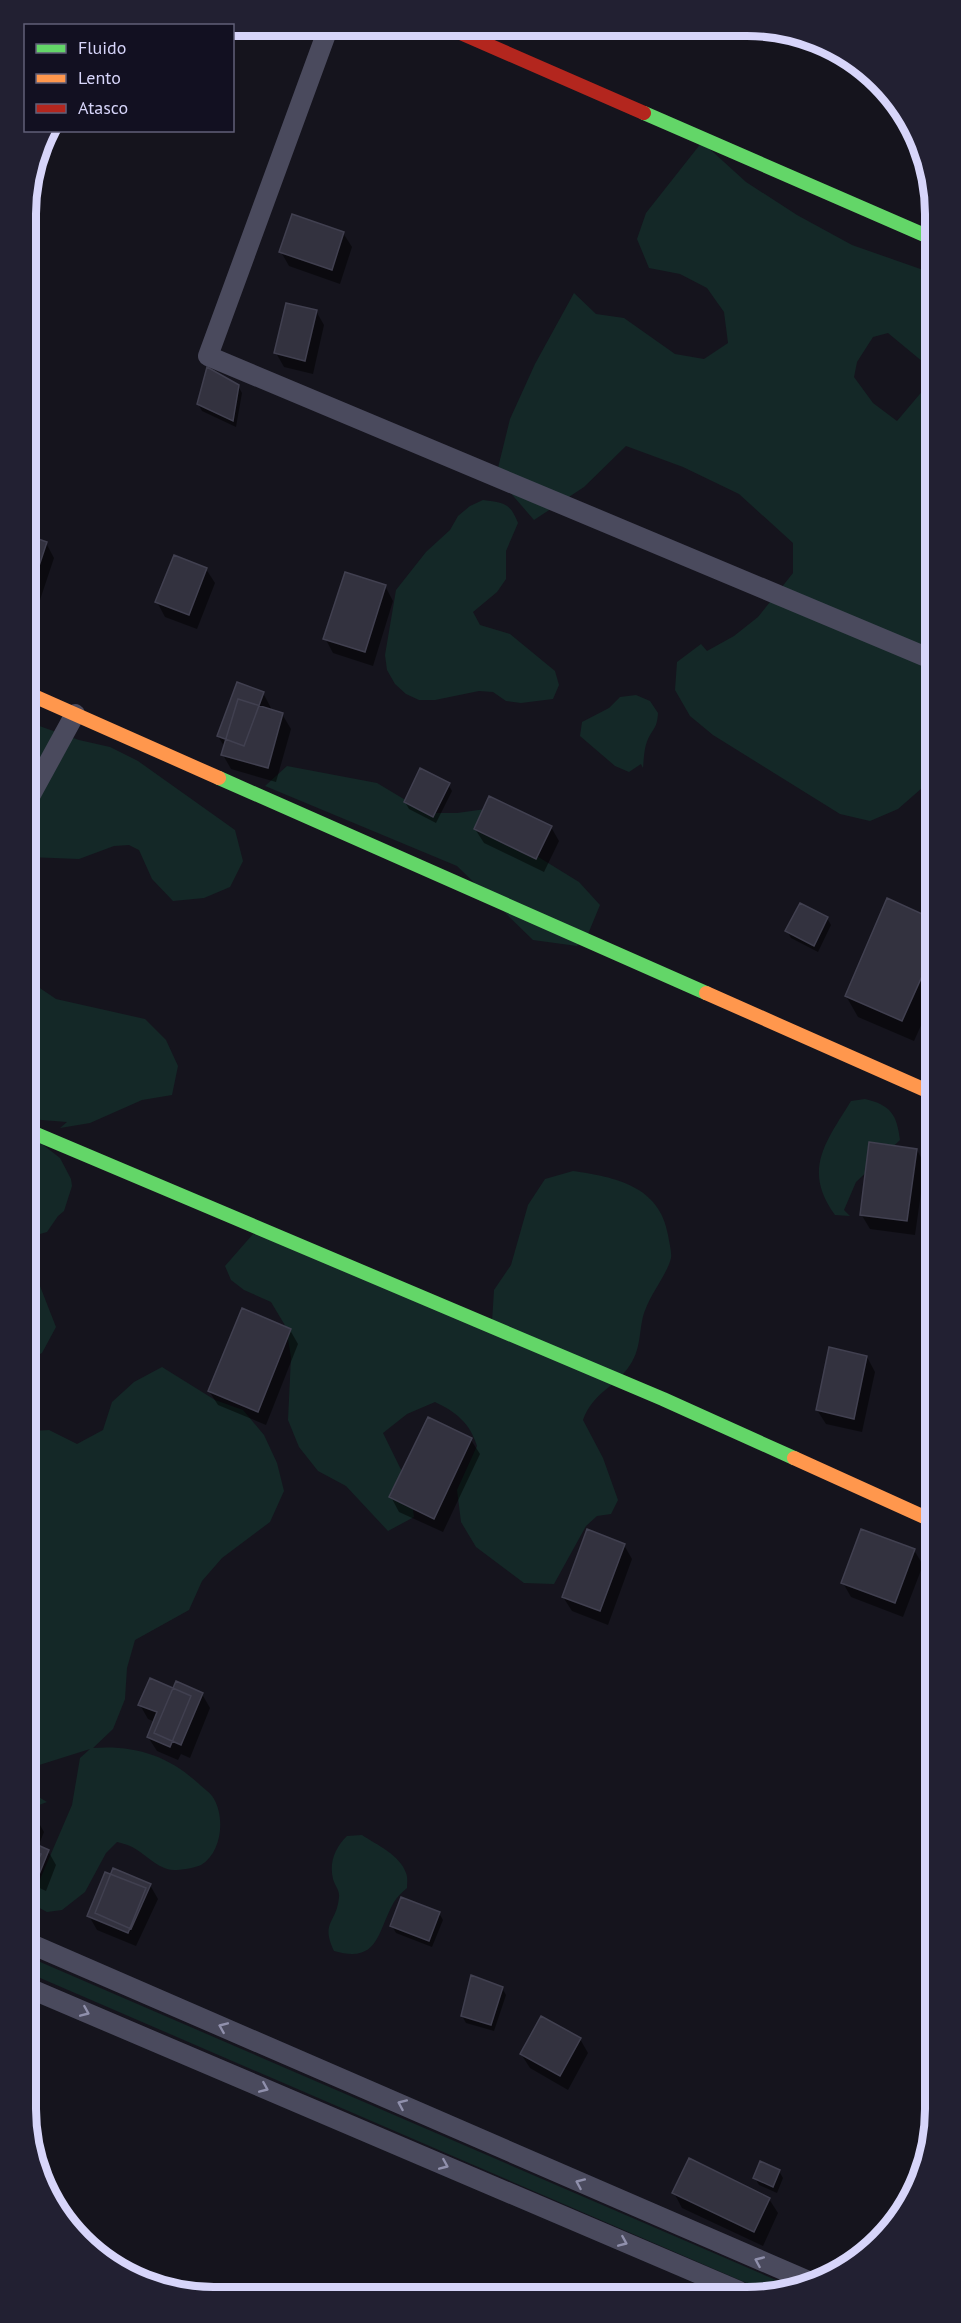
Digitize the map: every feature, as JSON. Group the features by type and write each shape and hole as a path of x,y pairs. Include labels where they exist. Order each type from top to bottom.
{"street":[{"path":"468,36 925,235"},
{"path":"36,697 925,1090"},
{"path":"36,1134 663,1399 925,1517"}],"lane":[{"path":"325,36 208,356 925,656"},
{"path":"36,785 75,714"},
{"path":"36,1946 801,2278"},
{"path":"36,1991 730,2287"}],"green space":[{"path":"702,142 746,182 797,215 852,245 925,271 925,365 888,333 873,337 857,362 854,377 873,403 897,421 925,388 925,787 898,809 870,821 840,814 713,735 690,716 675,690 677,662 701,644 707,651 734,636 758,617 793,573 793,543 739,494 683,467 626,446 584,487 534,520 496,476 510,419 535,364 574,293 596,314 624,318 675,354 704,359 728,343 724,312 707,288 680,274 649,268 637,239 646,213"},
{"path":"483,500 506,505 518,523 506,551 506,579 497,592 473,612 480,625 510,634 555,671 559,685 553,699 521,703 506,701 493,692 479,691 435,700 419,700 406,694 395,684 387,670 385,655 396,590 426,552 450,530 458,516 470,506"},
{"path":"636,695 650,701 658,713 656,725 646,746 643,768 641,764 629,772 615,766 580,736 582,722 609,708 620,697"},
{"path":"36,725 79,740 110,747 138,761 235,830 243,861 230,887 204,898 173,901 152,879 139,850 129,845 114,846 79,859 36,857"},
{"path":"287,766 377,783 427,813 457,813 486,809 527,850 579,882 600,905 588,934 577,946 533,940 457,866 265,786"},
{"path":"36,985 56,999 145,1019 166,1040 178,1066 172,1095 142,1100 90,1123 60,1128 67,1122 36,1120"},
{"path":"865,1099 881,1104 891,1112 897,1124 900,1140 856,1182 844,1210 850,1216 835,1215 825,1199 820,1184 821,1156 833,1130 851,1101"},
{"path":"36,1139 60,1158 71,1179 72,1186 64,1211 47,1232 36,1233"},
{"path":"573,1171 619,1181 646,1195 656,1205 663,1218 671,1258 644,1315 634,1358 624,1373 587,1410 583,1420 603,1458 618,1500 611,1514 597,1516 586,1526 554,1584 524,1583 476,1547 461,1522 457,1490 477,1446 466,1425 456,1414 443,1406 435,1402 407,1414 383,1433 410,1488 414,1517 388,1531 346,1486 318,1471 299,1447 288,1420 291,1357 286,1327 271,1302 244,1290 231,1280 225,1266 253,1234 492,1322 494,1290 511,1265 528,1205 545,1179"},
{"path":"36,1276 56,1327 42,1353 36,1356"},
{"path":"162,1367 215,1400 243,1410 264,1435 277,1463 284,1491 270,1522 222,1558 202,1581 189,1610 135,1640 127,1668 125,1699 113,1729 93,1748 136,1750 162,1759 186,1773 209,1793 217,1807 220,1825 213,1852 201,1865 177,1870 162,1867 135,1849 117,1842 106,1853 85,1892 62,1910 47,1912 36,1906 36,1889 72,1805 80,1758 90,1749 36,1766 36,1431 49,1430 77,1444 103,1430 112,1402 134,1382"},
{"path":"36,1766 37,1796 47,1802 36,1806"},
{"path":"362,1835 399,1861 407,1875 407,1888 394,1902 374,1943 360,1953 349,1954 334,1951 330,1941 329,1928 338,1906 339,1895 333,1879 332,1867 336,1850 347,1836"},
{"path":"36,1960 782,2283 754,2286 36,1976"}],"building":[{"path":"292,214 344,232 332,270 279,252"},
{"path":"286,303 317,310 305,361 274,353"},
{"path":"207,367 239,385 233,421 197,404"},
{"path":"36,538 47,542 36,575"},
{"path":"174,555 207,568 189,615 155,602"},
{"path":"345,572 386,585 365,652 323,639"},
{"path":"237,682 264,692 244,746 217,736"},
{"path":"238,699 283,713 268,768 221,755"},
{"path":"420,768 450,783 433,817 404,802"},
{"path":"489,796 552,826 536,859 474,829"},
{"path":"887,898 925,915 925,970 902,1021 845,996"},
{"path":"800,903 828,917 814,946 785,931"},
{"path":"869,1142 917,1149 907,1221 860,1215"},
{"path":"242,1308 291,1329 258,1412 208,1391"},
{"path":"829,1347 867,1356 854,1419 816,1410"},
{"path":"428,1417 472,1438 434,1519 389,1497"},
{"path":"587,1529 625,1544 600,1611 562,1597"},
{"path":"861,1529 915,1549 895,1603 841,1583"},
{"path":"150,1678 191,1696 170,1747 147,1737 157,1712 138,1705"},
{"path":"176,1681 203,1693 181,1745 154,1733"},
{"path":"36,1844 49,1850 38,1877 36,1876"},
{"path":"36,1852 41,1854 36,1865"},
{"path":"113,1868 151,1884 131,1929 95,1913"},
{"path":"105,1872 146,1888 128,1933 87,1916"},
{"path":"401,1897 440,1912 429,1941 390,1926"},
{"path":"471,1975 503,1987 491,2025 461,2016"},
{"path":"541,2016 581,2038 560,2076 520,2054"},
{"path":"689,2158 770,2198 754,2232 672,2193"},
{"path":"760,2161 780,2170 773,2187 753,2178"}],"traffic: fast":[{"path":"644,113 925,235"},
{"path":"219,778 706,993"},
{"path":"36,1134 663,1399 794,1458"}],"traffic: slow":[{"path":"36,697 219,778"},
{"path":"706,993 925,1090"},
{"path":"794,1458 925,1517"}],"traffic: jam":[{"path":"468,36 644,113"}]}
